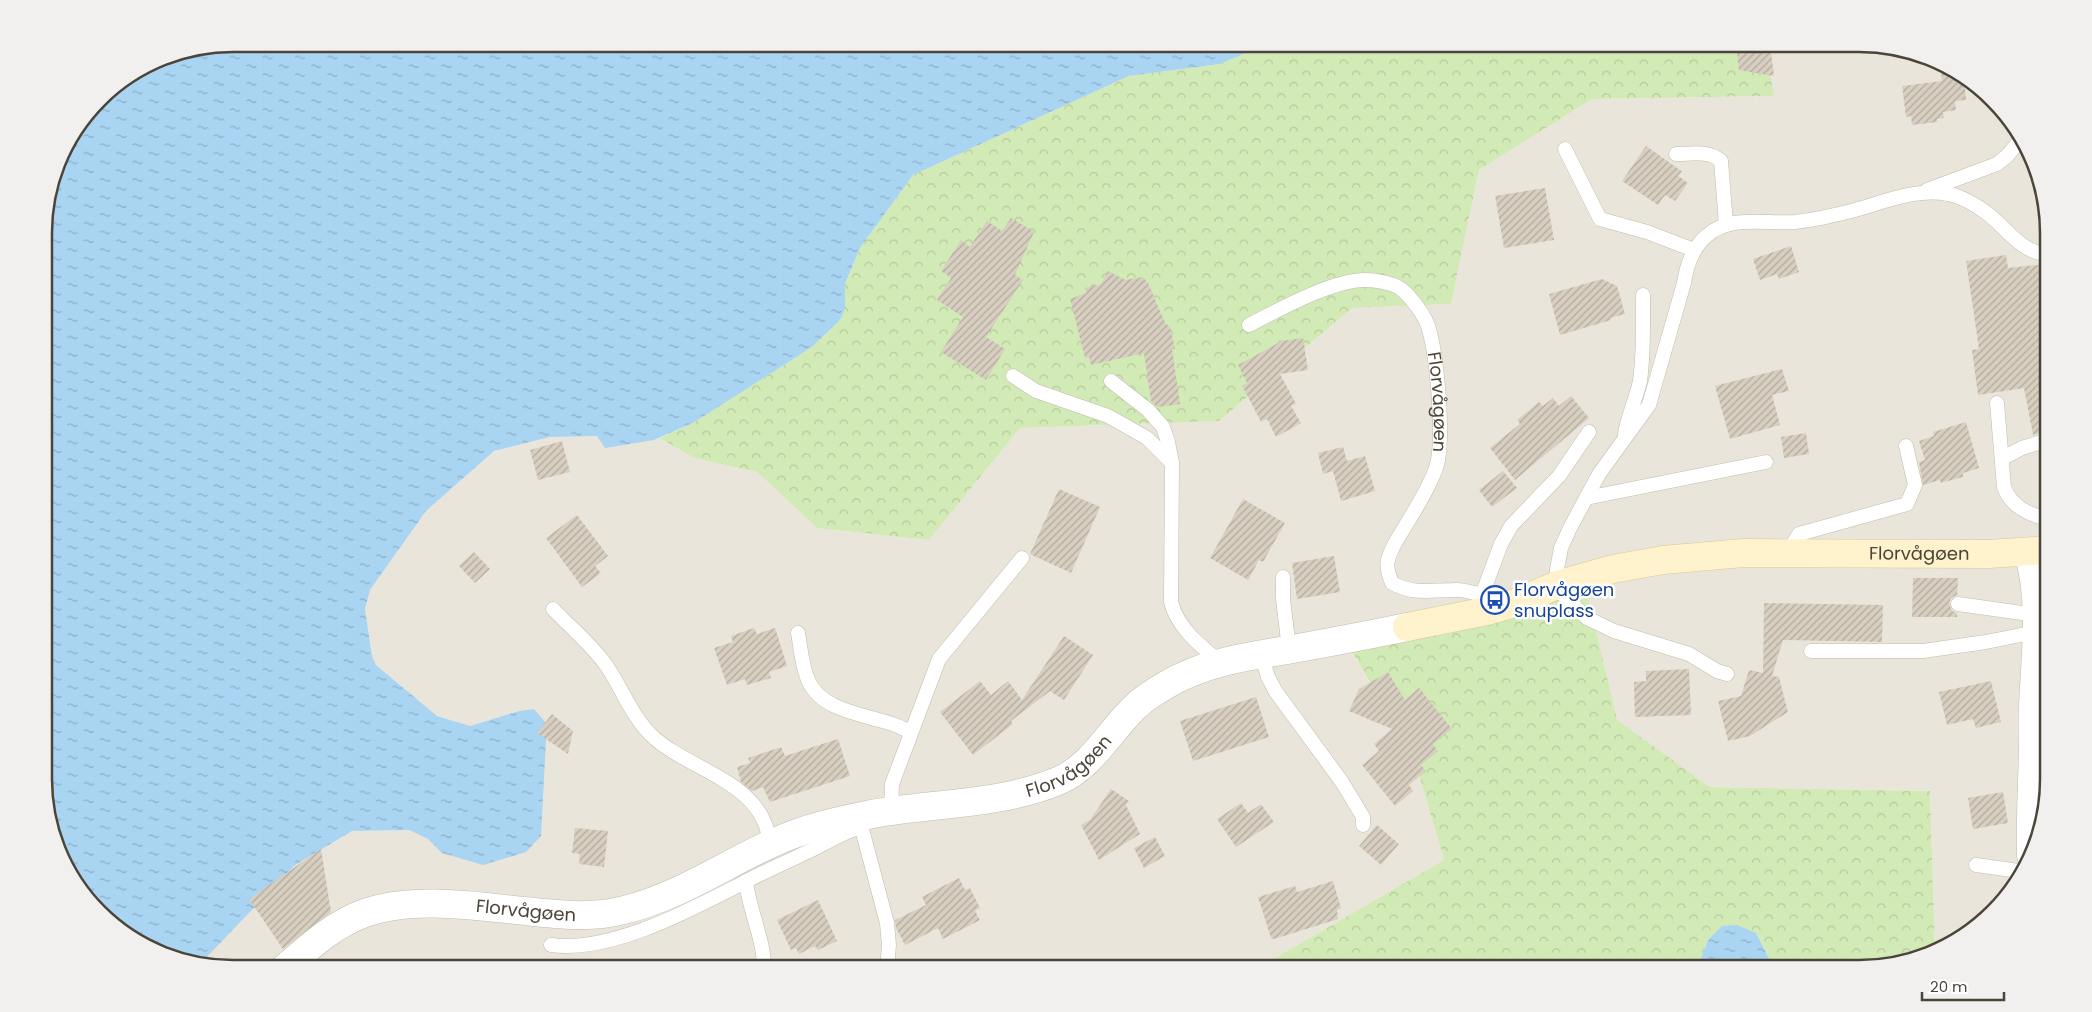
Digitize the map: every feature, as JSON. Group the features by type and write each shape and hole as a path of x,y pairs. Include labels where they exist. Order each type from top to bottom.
{"main road":[{"name":"Florvågøen","path":"1407,627 1484,603 1518,602 1556,585 1613,569 1663,560 1743,553 1989,554 2039,566"}],"street":[{"path":"2036,814 2040,777 2032,727 2039,566"},
{"name":"Florvågøen","path":"294,960 331,930 362,914 381,908 421,904 573,915 604,914 627,910 682,889 770,845 817,826 860,822 891,811 988,800 1042,788 1077,770 1136,705 1194,670 1261,654 1407,627"}],"lane":[{"path":"1727,674 1717,671 1689,654 1614,631 1587,618 1557,589 1556,585 1561,548 1586,498 1599,474 1649,405 1687,267 1694,250 1711,232 1726,224 1738,222 1796,222 1853,211 1920,193 1997,164 2016,145"},
{"path":"1565,149 1600,219 1647,232 1694,250"},
{"path":"1676,154 1708,154 1721,162 1726,224"},
{"path":"1920,193 1948,194 1962,199 1988,213 2020,244 2040,254"},
{"name":"Florvågøen","path":"1249,325 1308,296 1364,280 1400,288 1414,303 1428,324 1436,374 1440,426 1438,459 1437,468 1428,486 1388,558 1387,570 1392,583 1405,590 1425,592 1457,589 1484,603"},
{"path":"1625,440 1627,422 1640,382 1643,346 1643,295"},
{"path":"1013,376 1036,391 1108,416 1147,438 1172,463"},
{"path":"1111,382 1148,410 1164,427 1172,463 1171,602 1174,614 1186,630 1199,645 1221,663"},
{"path":"1997,403 2004,487 2007,496 2017,506 2030,514 2040,516"},
{"path":"1484,603 1501,544 1511,526 1559,476 1589,432"},
{"path":"2003,458 2022,448 2040,442"},
{"path":"1792,554 1794,542 1799,534 1907,504 1915,485 1906,446"},
{"path":"1586,498 1766,462"},
{"path":"891,811 892,784 939,659 1022,558"},
{"path":"1283,578 1283,599 1289,649"},
{"path":"1958,604 2022,613 2036,622"},
{"path":"553,609 606,664 640,723 653,737 682,758 722,778 740,791 764,822 770,845"},
{"path":"1811,651 1923,651 1986,642 2036,622"},
{"path":"798,634 809,683 828,702 847,711 891,723 910,732"},
{"path":"1261,654 1268,677 1276,692 1342,782 1363,817 1363,825"},
{"path":"860,822 887,923 889,945 888,960"},
{"name":"Florvågøen","path":"551,946 598,943 643,929 701,906 827,843 860,822"},
{"path":"1976,865 2014,871"},
{"path":"746,882 747,896 764,950 764,960"}],"shaded area":[{"path":"1766,52 1858,52 1882,54 1928,66 1969,90 2002,123 2026,164 2036,199 2040,234 2040,778 2038,802 2026,848 2009,879 1978,914 1949,935 1935,943 1930,791 1710,787 1616,720 1587,593 1340,632 1415,761 1444,860 1272,960 234,960 206,957 294,866 352,831 409,830 428,839 442,853 519,711 470,726 437,716 376,665 372,656 365,609 370,590 426,511 494,451 550,437 598,436 654,440 660,438 694,458 757,472 817,528 929,540 1020,428 1219,421 1352,308 1451,304 1479,170 1592,99 1774,96"}],"green space":[{"path":"1248,52 1766,52 1774,96 1592,99 1479,170 1451,304 1352,308 1219,421 1020,428 929,540 817,528 757,472 694,458 660,438 693,423 812,347 840,320 845,309 845,284 860,248 913,175 1129,76 1220,64"},
{"path":"1587,593 1617,720 1710,787 1930,791 1935,943 1893,956 1858,960 1770,960 1756,933 1708,940 1700,960 1272,960 1444,860 1415,761 1340,631"}],"water":[{"path":"234,52 1248,52 1220,64 1129,76 913,175 860,248 845,284 845,309 840,320 812,347 693,423 654,440 605,448 597,436 550,437 494,451 426,511 370,590 365,609 372,656 376,665 437,716 470,726 519,711 534,709 546,723 541,836 526,852 483,865 442,853 428,839 409,830 352,831 294,866 206,957 199,956 164,946 143,935 123,922 98,898 83,879 66,848 56,813 52,778 52,234 54,210 66,164 77,143 90,123 123,90 164,66 199,56"},
{"path":"1737,925 1756,933 1770,960 1700,960 1708,940 1722,926"}],"building":[{"path":"1737,52 1771,52 1774,76 1739,70"},
{"path":"1941,73 1965,87 1966,100 1955,101 1956,110 1943,112 1944,118 1937,119 1937,122 1912,125 1911,116 1906,117 1902,86 1942,81"},
{"path":"1646,146 1682,171 1678,176 1688,183 1675,201 1665,195 1658,205 1622,181"},
{"path":"1545,188 1554,240 1504,248 1495,196"},
{"path":"1011,218 1034,232 1015,275 1023,280 986,337 1005,349 986,380 941,352 963,317 937,300 951,278 941,271 961,240 970,247 987,221 1002,231"},
{"path":"1791,246 1799,272 1779,279 1777,274 1760,280 1753,259"},
{"path":"2006,255 2008,268 2040,265 2040,433 2033,435 2024,388 1978,395 1972,350 1979,349 1966,261"},
{"path":"1108,271 1125,280 1143,277 1148,283 1165,323 1170,327 1175,349 1172,349 1180,404 1157,407 1151,401 1144,353 1091,365 1089,357 1085,358 1070,299 1086,293 1085,288 1101,284"},
{"path":"1602,279 1617,286 1625,314 1560,335 1549,294"},
{"path":"1303,338 1308,370 1280,374 1296,404 1291,406 1301,423 1276,437 1267,419 1261,422 1242,386 1247,383 1238,365 1282,341"},
{"path":"1782,369 1789,391 1772,395 1780,425 1730,439 1715,386"},
{"path":"1571,396 1589,418 1515,480 1490,448 1520,424 1517,420 1539,402 1543,406 1553,398 1559,406"},
{"path":"1966,422 1979,468 1963,473 1963,477 1941,483 1940,480 1923,485 1919,462 1925,460 1919,441 1934,436 1933,432"},
{"path":"1806,433 1809,454 1784,458 1781,437"},
{"path":"562,441 570,472 538,480 530,450"},
{"path":"1343,447 1347,461 1365,456 1375,491 1341,501 1333,471 1323,474 1318,453"},
{"path":"1503,471 1517,488 1492,507 1479,490"},
{"path":"1059,489 1100,507 1071,573 1030,554"},
{"path":"1243,499 1285,523 1263,562 1259,560 1248,580 1210,558"},
{"path":"577,515 608,556 595,566 601,573 582,587 546,538"},
{"path":"474,552 490,569 475,583 459,566"},
{"path":"1334,556 1340,592 1297,599 1292,563"},
{"path":"1913,578 1958,578 1957,595 1951,598 1949,603 1952,611 1957,613 1957,617 1912,617"},
{"path":"1764,603 1883,605 1882,642 1783,640 1772,676 1779,677 1788,712 1750,736 1728,741 1718,701 1741,696 1749,670 1763,673"},
{"path":"754,628 757,634 775,628 787,666 769,672 771,678 747,685 745,679 727,685 714,648 733,642 731,636"},
{"path":"1064,636 1093,655 1064,700 1050,691 1011,721 1013,724 973,755 940,712 980,681 991,695 1008,681 1022,700"},
{"path":"1689,669 1691,715 1635,717 1634,682 1646,681 1646,671"},
{"path":"1388,672 1405,700 1419,688 1452,729 1433,744 1438,751 1421,765 1426,771 1409,785 1413,791 1395,806 1362,765 1379,751 1374,744 1392,729 1349,711 1359,689"},
{"path":"1991,681 2001,722 1976,728 1973,719 1947,725 1939,692"},
{"path":"1256,697 1269,737 1193,761 1180,721"},
{"path":"552,714 573,731 568,754 537,733"},
{"path":"838,739 850,776 770,802 763,787 752,791 741,782 737,767 750,763 748,758 781,747 785,756"},
{"path":"1111,789 1129,801 1126,805 1140,834 1099,860 1081,825 1090,820"},
{"path":"2003,792 2008,823 1973,829 1968,798"},
{"path":"1241,803 1248,813 1261,804 1274,822 1236,847 1217,819"},
{"path":"1377,825 1399,844 1381,865 1359,846"},
{"path":"575,828 608,831 604,867 579,864 580,854 572,853"},
{"path":"1155,837 1165,856 1144,868 1134,848"},
{"path":"321,849 331,912 283,949 249,899"},
{"path":"959,878 965,890 970,888 980,908 975,911 980,920 943,939 938,928 905,945 896,928 895,920 926,905 922,897"},
{"path":"1333,881 1341,908 1337,910 1338,919 1274,939 1271,938 1258,897 1295,886 1297,892"},
{"path":"818,900 837,941 818,950 815,946 799,954 796,948 791,950 777,920"}],"place":[{"name":"Florvågøen snuplass","path":"1495,600"}]}
